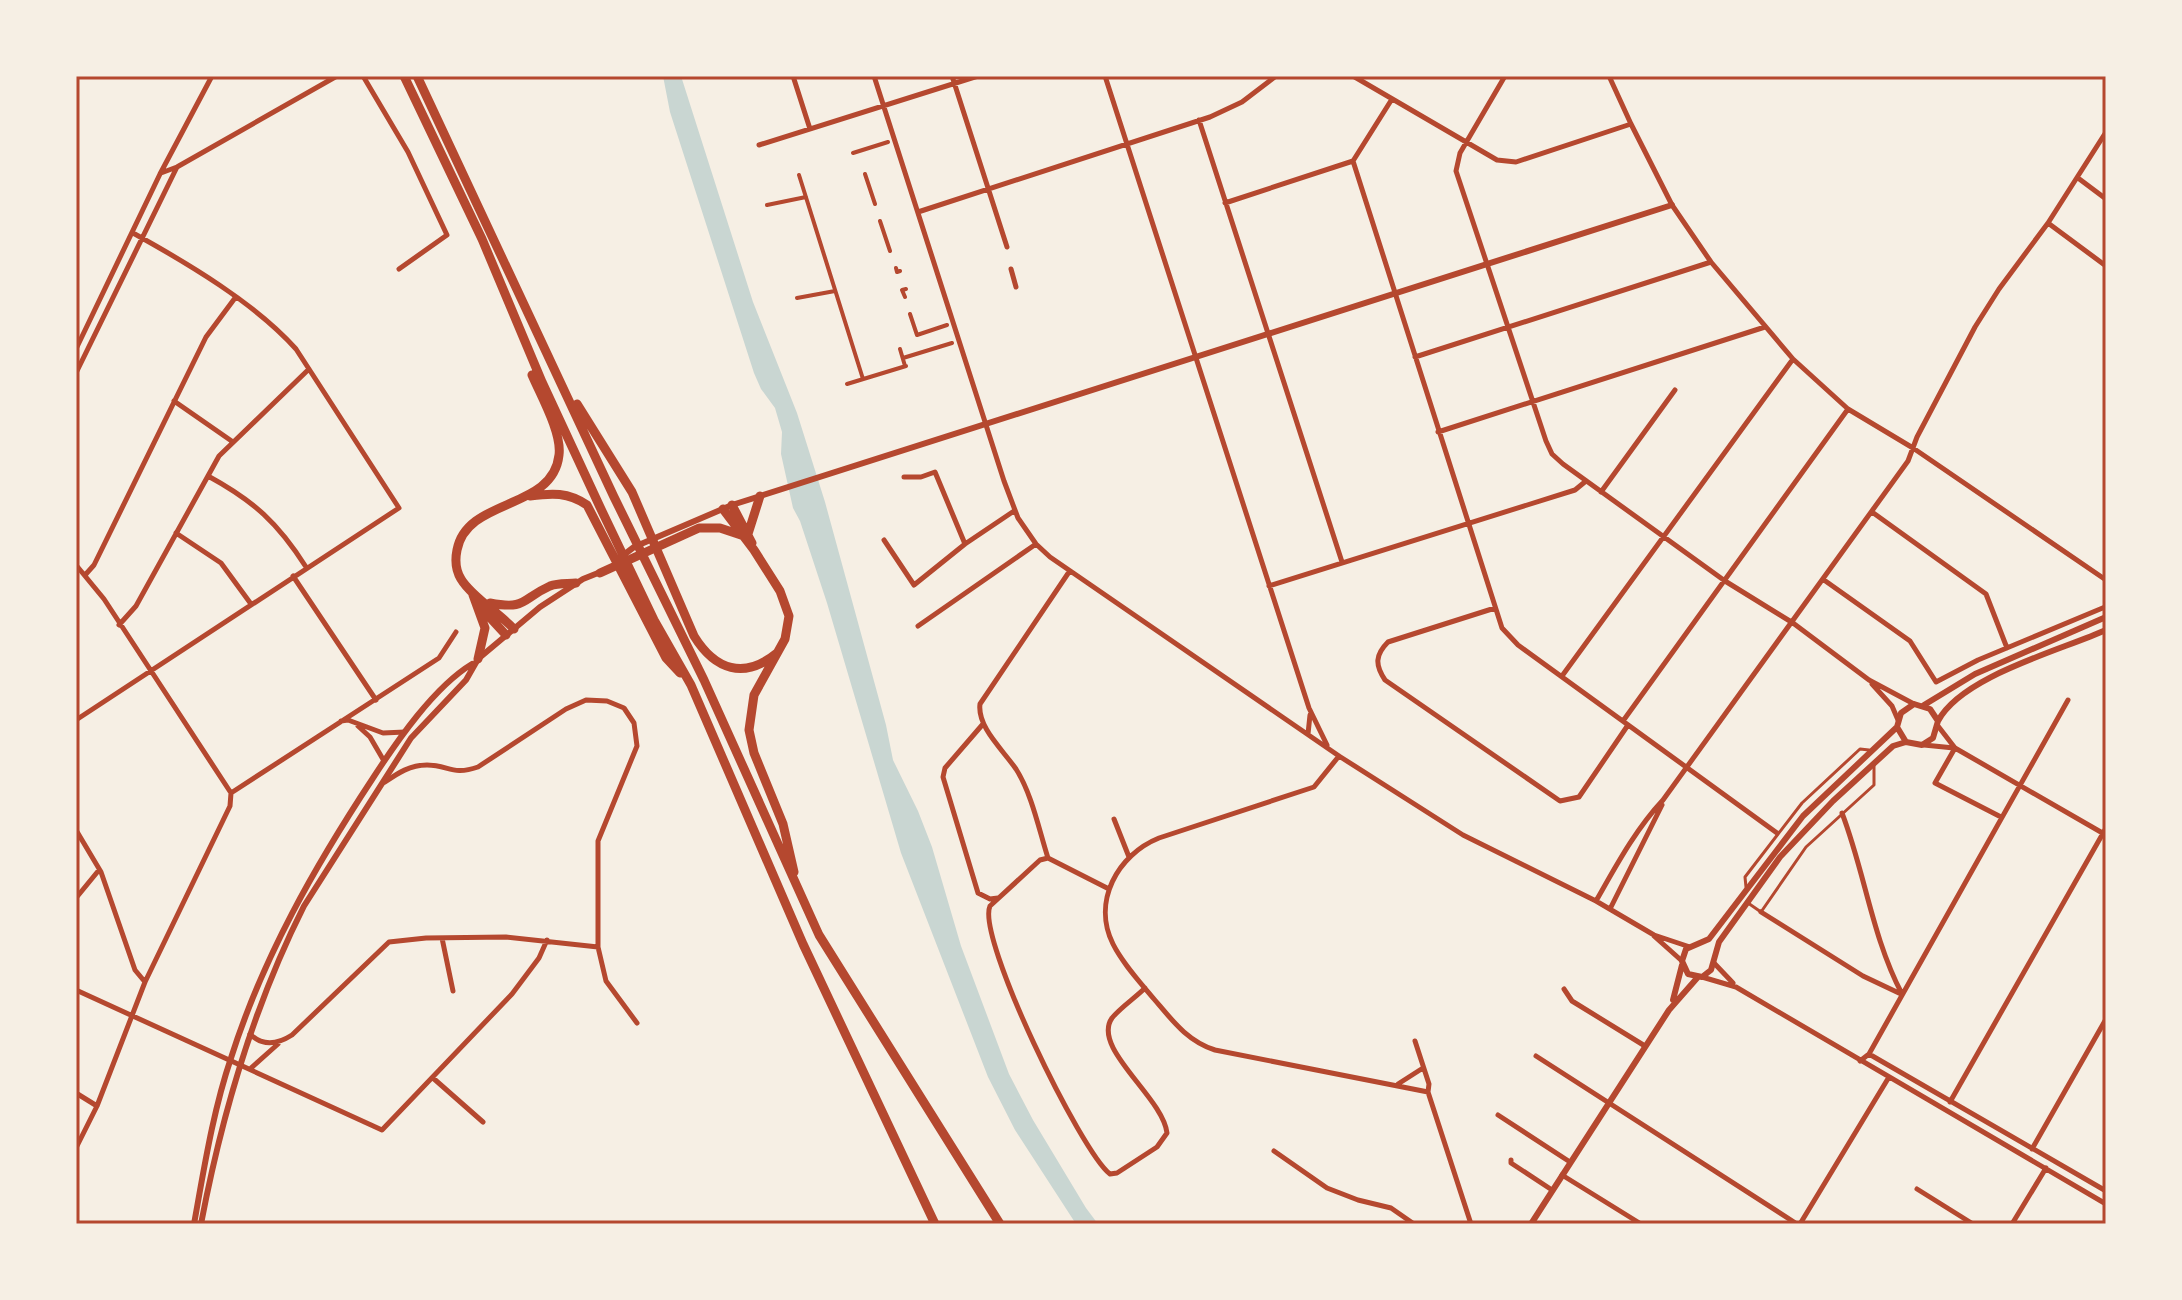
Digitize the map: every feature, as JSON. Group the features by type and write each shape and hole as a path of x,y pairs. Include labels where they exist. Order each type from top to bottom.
{"highway":[{"path":"402,76 411,89 509,299 542,382 600,507 654,620 691,685 803,944 935,1224"},
{"path":"419,76 561,383 704,680 819,935 1000,1224"},
{"path":"509,299 520,342 559,447 558,463 552,476 527,497"},
{"path":"561,383 632,492 694,636 704,652 716,663 743,669 761,664 779,650"},
{"path":"510,632 462,581 456,566 457,546 465,531 489,513 527,497 557,493 569,495 587,505 666,658 691,685"},
{"path":"745,534 761,495"},
{"path":"728,507 780,591 789,616 789,628 754,695 749,730 754,753 783,824 798,891"},
{"path":"600,573 681,531 711,527 745,534"},
{"path":"482,604 521,605 552,585 576,583"},
{"path":"477,661 485,628 482,604"}],"street":[{"path":"76,349 160,174 212,76"},
{"path":"160,174 337,76"},
{"path":"363,76 408,152 447,235 399,269"},
{"path":"793,76 810,129"},
{"path":"874,76 1014,511 1036,544 1069,572 1339,756 1463,835 1596,901 1654,935 1690,947 1701,945 1709,948 1736,987"},
{"path":"952,76 1007,247"},
{"path":"759,145 978,76"},
{"path":"1105,76 1309,708 1329,749"},
{"path":"918,212 1199,120 1242,102 1276,76"},
{"path":"1353,76 1497,160 1516,162 1631,124"},
{"path":"1506,76 1460,153 1456,171 1552,454 1725,581 1793,623 1869,680 1914,704 1924,705 1935,714 1938,724 1955,748 2105,832 1950,1102"},
{"path":"1609,76 1672,205 1711,262 1793,359 1848,409 1913,448 2106,580"},
{"path":"1225,203 1353,161 1392,99"},
{"path":"1199,120 1342,562"},
{"path":"1596,901 1628,846 1908,461 1975,327 2048,223 2106,132"},
{"path":"857,154 888,142"},
{"path":"1353,161 1502,628 1518,645 1777,833"},
{"path":"76,373 177,167"},
{"path":"865,174 875,204"},
{"path":"799,175 863,379"},
{"path":"2078,178 2106,199"},
{"path":"767,205 806,197"},
{"path":"681,531 728,507 761,495 1672,205"},
{"path":"880,221 890,251"},
{"path":"2048,223 2106,266"},
{"path":"76,720 399,508 284,335 194,269 133,233"},
{"path":"1415,357 1711,262"},
{"path":"1011,269 1016,287"},
{"path":"905,297 902,290 906,289"},
{"path":"797,298 835,291"},
{"path":"86,574 94,565 206,337 235,298"},
{"path":"910,314 917,335 947,325"},
{"path":"1438,432 1765,327"},
{"path":"903,358 952,343"},
{"path":"847,384 905,366 900,349"},
{"path":"1562,676 1793,359"},
{"path":"119,625 136,606 219,456 309,369"},
{"path":"1601,492 1675,390"},
{"path":"174,401 233,442"},
{"path":"1495,608 1388,642 1380,650 1378,669 1385,680 1539,788 1560,801 1579,797 1626,723 1848,409"},
{"path":"904,477 921,477 935,472 965,544"},
{"path":"208,476 241,494 265,513 292,544 306,567"},
{"path":"1269,586 1575,490 1586,481"},
{"path":"884,540 914,585 965,544 1014,511"},
{"path":"1872,512 1986,594 2007,648"},
{"path":"176,533 221,563 251,604"},
{"path":"918,626 1036,544"},
{"path":"76,565 86,574 231,793 230,806 145,982 97,1106 76,1148"},
{"path":"1048,858 1018,772 983,724 979,713 980,704 1069,572"},
{"path":"194,1224 230,1060 282,929 311,876 405,732 458,673 477,661 540,607 576,583 600,573"},
{"path":"293,576 376,700"},
{"path":"1824,580 1910,641 1936,682 1978,660 2106,607"},
{"path":"1924,705 1988,668 2106,617"},
{"path":"1922,745 1933,738 1944,710 1987,679 2106,630"},
{"path":"231,793 439,658 456,632"},
{"path":"1978,660 1988,668"},
{"path":"201,1224 224,1115 250,1033 290,934 304,906 411,738 466,680 477,661"},
{"path":"1869,680 1892,706 1906,742"},
{"path":"377,788 405,769 428,765 462,773 478,767 566,709 586,700 607,701 624,708 634,723 637,746 598,841 598,947 606,981 637,1023"},
{"path":"1860,1061 1869,1054 2068,700"},
{"path":"1701,945 1719,928 1772,853 1803,816 1873,750 1897,723 1906,707 1914,704"},
{"path":"1308,734 1309,708"},
{"path":"340,721 354,722 383,733 405,732"},
{"path":"354,722 370,737 384,761"},
{"path":"983,724 945,768 943,777 978,893 990,899 999,898"},
{"path":"1531,1224 1669,1010 1700,977 1709,973 1719,942 1780,857 1833,801 1893,746 1906,742 1955,748"},
{"path":"1955,748 1935,783 2001,817"},
{"path":"1339,756 1314,787 1159,838 1129,857 1109,889 1105,916 1110,936 1119,954 1145,988 1183,1031 1208,1047 1428,1092"},
{"path":"1610,909 1663,800"},
{"path":"1842,813 1886,963 1902,995"},
{"path":"1114,819 1129,857"},
{"path":"76,830 99,870 135,970 145,982"},
{"path":"1109,889 1048,858 1040,860 990,906 987,915 997,954 1020,1017 1083,1134 1110,1174 1117,1173 1157,1147 1167,1133 1162,1114 1114,1051 1108,1033 1113,1017 1145,988"},
{"path":"76,898 99,870"},
{"path":"1761,912 1863,976 1902,995"},
{"path":"1654,935 1682,963 1688,974 1736,987 2106,1204"},
{"path":"251,1068 292,1035 389,942 442,938 547,940 598,947"},
{"path":"442,938 453,991"},
{"path":"76,990 382,1130 512,994 539,958 547,940"},
{"path":"1669,1010 1676,994 1684,953 1690,947"},
{"path":"1564,989 1572,1001 1645,1046"},
{"path":"2032,1149 2106,1019"},
{"path":"250,1033 255,1039 279,1043"},
{"path":"1415,1041 1429,1084 1428,1092 1471,1224"},
{"path":"1869,1054 2106,1191"},
{"path":"1536,1056 1798,1224 1889,1077"},
{"path":"1397,1085 1423,1067"},
{"path":"433,1078 483,1122"},
{"path":"76,1093 97,1106"},
{"path":"1498,1115 1570,1162"},
{"path":"1274,1151 1327,1188 1391,1208 1414,1224"},
{"path":"1510,1163 1552,1190"},
{"path":"2012,1224 2046,1168"},
{"path":"1562,1175 1641,1224"},
{"path":"1917,1189 1973,1224"}],"lane":[{"path":"1747,890 1745,877 1802,803 1860,749 1873,750"},
{"path":"1748,903 1761,912 1806,847 1874,785 1875,762"}],"shaded area":[{"path":"663,76 681,76 753,302 797,413 825,502 893,760 932,847 961,946 1009,1074 1033,1120 1098,1224 1076,1224 1015,1130 988,1077 901,853 827,603 793,508 781,454 782,432 775,408 754,373 670,112"}]}
